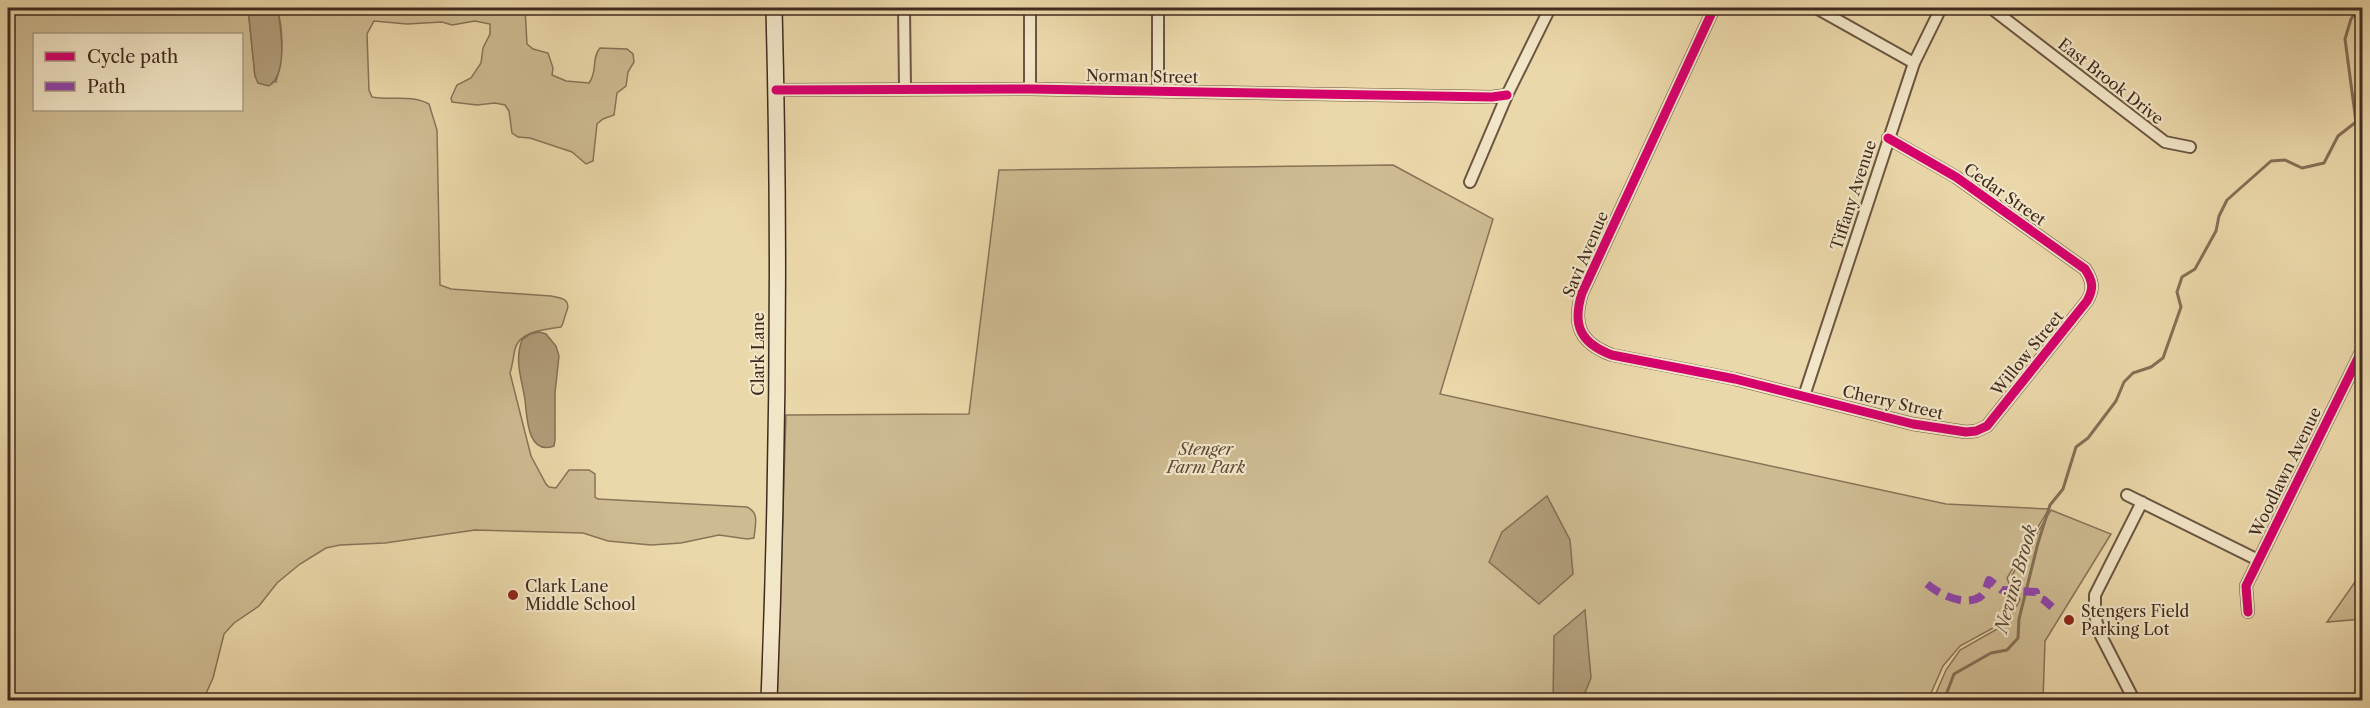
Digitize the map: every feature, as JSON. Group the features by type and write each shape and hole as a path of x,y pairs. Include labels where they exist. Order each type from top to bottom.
{"main road":[{"name":"Clark Lane","path":"769,700 776,394 774,8"}],"street":[{"path":"904,8 905,88"},
{"path":"1030,8 1030,89"},
{"path":"1158,8 1158,91"},
{"path":"1470,182 1507,95 1550,8"},
{"name":"Savi Avenue","path":"1714,8 1582,293 1577,320 1588,342 1596,349 1612,355 1735,378 1803,396"},
{"path":"1816,8 1914,63"},
{"name":"Tiffany Avenue","path":"1803,396 1914,63 1941,8"},
{"name":"East Brook Drive","path":"1991,8 2165,142 2190,147"},
{"name":"Norman Street","path":"776,90 905,88 1507,95"},
{"name":"Cedar Street","path":"1888,138 1956,177 2023,223 2085,269 2093,286"},
{"name":"Willow Street","path":"1976,431 1987,426 2052,346 2087,301 2093,286"},
{"name":"Woodlawn Avenue","path":"2248,612 2246,586 2362,350"},
{"name":"Cherry Street","path":"1803,396 1912,424 1955,432 1976,431"},
{"path":"2127,495 2258,560"},
{"path":"2134,700 2100,632 2095,615 2095,595 2142,502"}],"green space":[{"path":"8,8 248,8 255,76 276,82 282,45 277,8 525,8 527,44 533,49 548,53 553,68 552,75 566,81 589,83 600,48 627,49 633,54 634,62 628,72 626,86 617,93 614,115 597,124 593,161 586,164 572,152 530,138 518,137 512,133 509,111 505,105 452,102 451,98 457,85 471,78 481,63 483,48 490,34 490,24 475,21 452,25 442,22 407,24 374,21 367,34 369,90 372,97 408,98 429,104 437,130 440,285 451,289 551,296 567,302 568,309 561,327 534,332 522,338 515,349 510,373 531,456 546,484 556,488 569,470 589,470 595,474 595,497 598,499 747,507 755,516 754,538 719,535 681,543 651,545 608,541 583,533 475,530 385,543 340,545 326,548 300,564 277,583 259,606 234,623 224,634 213,678 203,700 8,700"},
{"name":"Stenger Farm Park","path":"1393,165 1493,219 1440,394 1946,504 2049,509 2007,578 2016,602 2004,622 1960,646 1943,666 1928,700 777,700 786,415 969,414 999,170"},
{"path":"2051,510 2111,534 2045,641 2043,700 1933,700 1946,670 1960,650 2006,624 2020,600 2012,575"},
{"path":"2362,572 2362,619 2327,622"}],"shaded area":[{"path":"248,8 277,8 278,10 281,62 275,80 269,86 258,83 255,76"},
{"path":"539,332 546,334 556,346 559,356 555,393 555,440 554,446 545,448 533,440 530,433 519,370 522,340 530,334"},
{"path":"1547,496 1570,540 1573,574 1539,604 1489,562 1502,532"},
{"path":"1585,610 1591,678 1582,700 1553,700 1554,636"}],"waterway":[{"name":"Nevins Brook","path":"1944,700 1954,674 1991,653 2007,650 2018,638 2019,619 2038,543 2050,505 2063,489 2076,447 2088,438 2116,401 2124,382 2133,373 2151,367 2163,358 2181,307 2177,292 2182,277 2195,269 2216,231 2219,216 2227,200 2271,161 2285,160 2302,168 2324,163 2338,136 2356,122 2345,39 2351,19 2359,8"}],"marked path":[{"path":"1927,584 1952,598 1967,601 1980,597 1989,580 2002,590 2036,592 2037,597 2052,607"}],"cycle path":[{"path":"1714,8 1582,293 1578,314 1579,324 1581,332 1592,345 1612,355 1735,379 1913,424 1966,432 1987,426 2087,301 2092,289 2090,277 2085,269 1956,177 1888,138"},
{"path":"776,90 1030,89 1492,97 1507,95"},
{"path":"2248,612 2246,586 2362,350"}],"place":[{"name":"Clark Lane Middle School","path":"513,595"},
{"name":"Stengers Field Parking Lot","path":"2069,620"}]}
